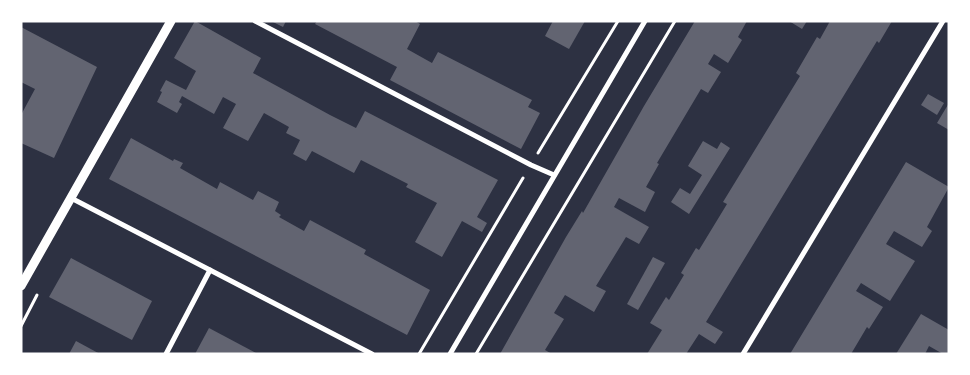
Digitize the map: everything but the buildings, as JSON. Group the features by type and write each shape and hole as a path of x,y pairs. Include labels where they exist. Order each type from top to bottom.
{"street":[{"path":"21,286 171,21"},
{"path":"256,21 531,165 554,175"},
{"path":"450,354 645,21"},
{"path":"743,354 943,21"},
{"path":"71,198 372,354"},
{"path":"166,354 210,270"}],"path":[{"path":"419,354 618,21"},
{"path":"476,354 675,21"}]}
